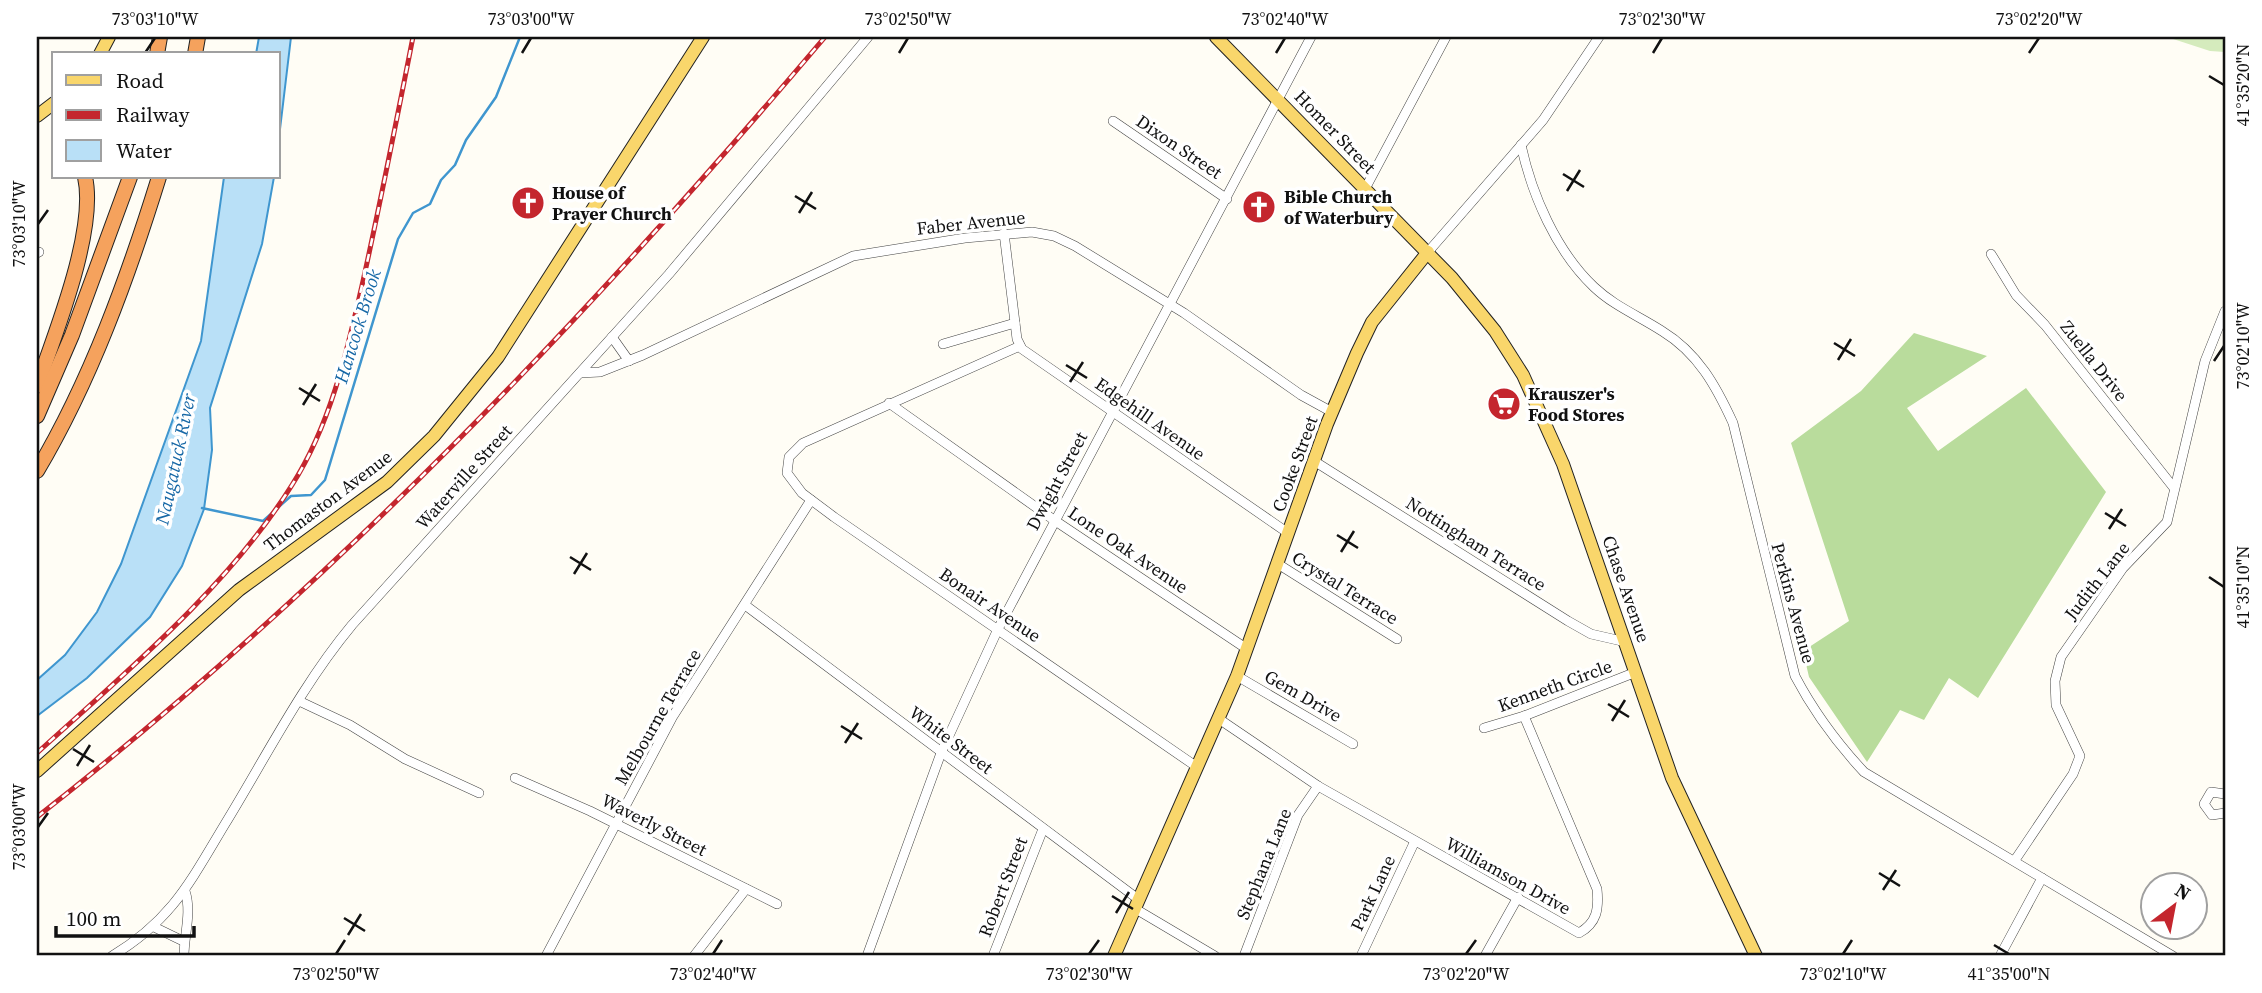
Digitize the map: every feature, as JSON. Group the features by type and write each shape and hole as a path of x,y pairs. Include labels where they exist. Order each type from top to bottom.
{"highway":[{"path":"37,386 77,258 86,220 85,178"},
{"path":"37,416 72,335 131,178"},
{"path":"37,471 82,384 141,237 159,178"}],"main road":[{"name":"Thomaston Avenue","path":"37,771 239,590 387,482 434,436 498,357 703,37"},
{"name":"Homer Street","path":"1216,37 1428,253"},
{"path":"37,116 52,105"},
{"name":"Cooke Street","path":"1114,956 1237,676 1332,412 1372,322 1428,253"},
{"name":"Chase Avenue","path":"1428,253 1487,321 1532,391 1563,464 1679,797 1756,956"}],"street":[{"name":"Waterville Street","path":"112,956 154,927 184,891 326,657 356,620 612,337 868,37"},
{"name":"Dwight Street","path":"867,956 941,753 998,629 1311,37"},
{"path":"1365,188 1446,37"},
{"name":"Cooke Street","path":"1428,253 1557,102 1599,37"},
{"name":"Dixon Street","path":"1113,121 1227,199"},
{"name":"Perkins Avenue","path":"1521,145 1529,178 1571,258 1594,287 1622,308 1664,332 1696,358 1717,388 1733,423 1792,664 1815,714 1864,772 2173,956"},
{"path":"888,403 1020,346 1004,233"},
{"name":"Faber Avenue","path":"580,373 600,372 629,361 853,256 882,249 1004,233 1038,233 1064,240 1170,304 1307,399 1332,412"},
{"name":"Zuella Drive","path":"1991,254 2016,295 2045,325 2174,488"},
{"name":"Judith Lane","path":"2015,860 2074,773 2080,756 2056,705 2055,681 2062,657 2123,568 2167,522 2205,361 2225,311"},
{"path":"943,344 1015,323"},
{"path":"612,337 629,361"},
{"name":"Edgehill Avenue","path":"1020,346 1288,533"},
{"name":"Bonair Avenue","path":"888,403 803,443 791,454 786,464 798,490 1197,767"},
{"name":"Lone Oak Avenue","path":"888,403 1054,520 1247,649"},
{"name":"Nottingham Terrace","path":"1314,461 1591,634 1626,642"},
{"name":"Melbourne Terrace","path":"546,956 673,716 811,500"},
{"name":"Crystal Terrace","path":"1278,564 1396,639"},
{"name":"White Street","path":"745,605 1042,829 1136,904 1214,956"},
{"name":"Kenneth Circle","path":"1484,728 1524,716 1636,673"},
{"name":"Gem Drive","path":"1237,676 1353,744"},
{"path":"299,701 359,730 405,759 479,793"},
{"name":"Williamson Drive","path":"1219,719 1318,786 1414,843 1579,933 1590,926 1599,906 1597,889 1524,716"},
{"name":"Waverly Street","path":"515,778 615,823 777,904"},
{"name":"Stephana Lane","path":"1244,956 1298,815 1318,786"},
{"path":"2225,794 2211,792 2204,804 2212,815 2225,813"},
{"name":"Robert Street","path":"993,956 1042,829"},
{"name":"Park Lane","path":"1361,956 1414,843"},
{"path":"2000,956 2042,878"},
{"path":"694,956 746,889"},
{"path":"184,891 188,903 183,941 184,956"},
{"path":"1485,956 1517,897"},
{"path":"154,927 183,941"}],"green space":[{"path":"2167,37 2225,37 2225,52 2210,51"},
{"path":"1914,333 1987,356 1907,408 1938,451 2026,388 2106,492 1978,698 1949,678 1924,720 1900,710 1867,762 1809,677 1803,651 1849,621 1791,443 1861,391"}],"water":[{"path":"259,37 291,37 280,129 280,52 256,52"},
{"name":"Naugatuck River","path":"224,178 274,178 262,244 210,408 212,450 204,509 182,566 150,617 87,678 37,716 37,680 65,655 97,612 121,564 201,341"}],"waterway":[{"name":"Hancock Brook","path":"202,508 263,521 291,496 311,495 325,480 398,239 413,213 430,204 441,180 455,165 466,140 496,97 520,37"}],"railway":[{"path":"37,753 140,660 207,593 267,522 306,462 327,412 351,334 413,37"},
{"path":"37,817 145,729 250,638 352,544 451,447 642,246 825,37"}],"place":[{"name":"House of Prayer Church","path":"528,203"},
{"name":"Bible Church of Waterbury","path":"1259,207"},
{"name":"Krauszer's Food Stores","path":"1504,404"}]}
